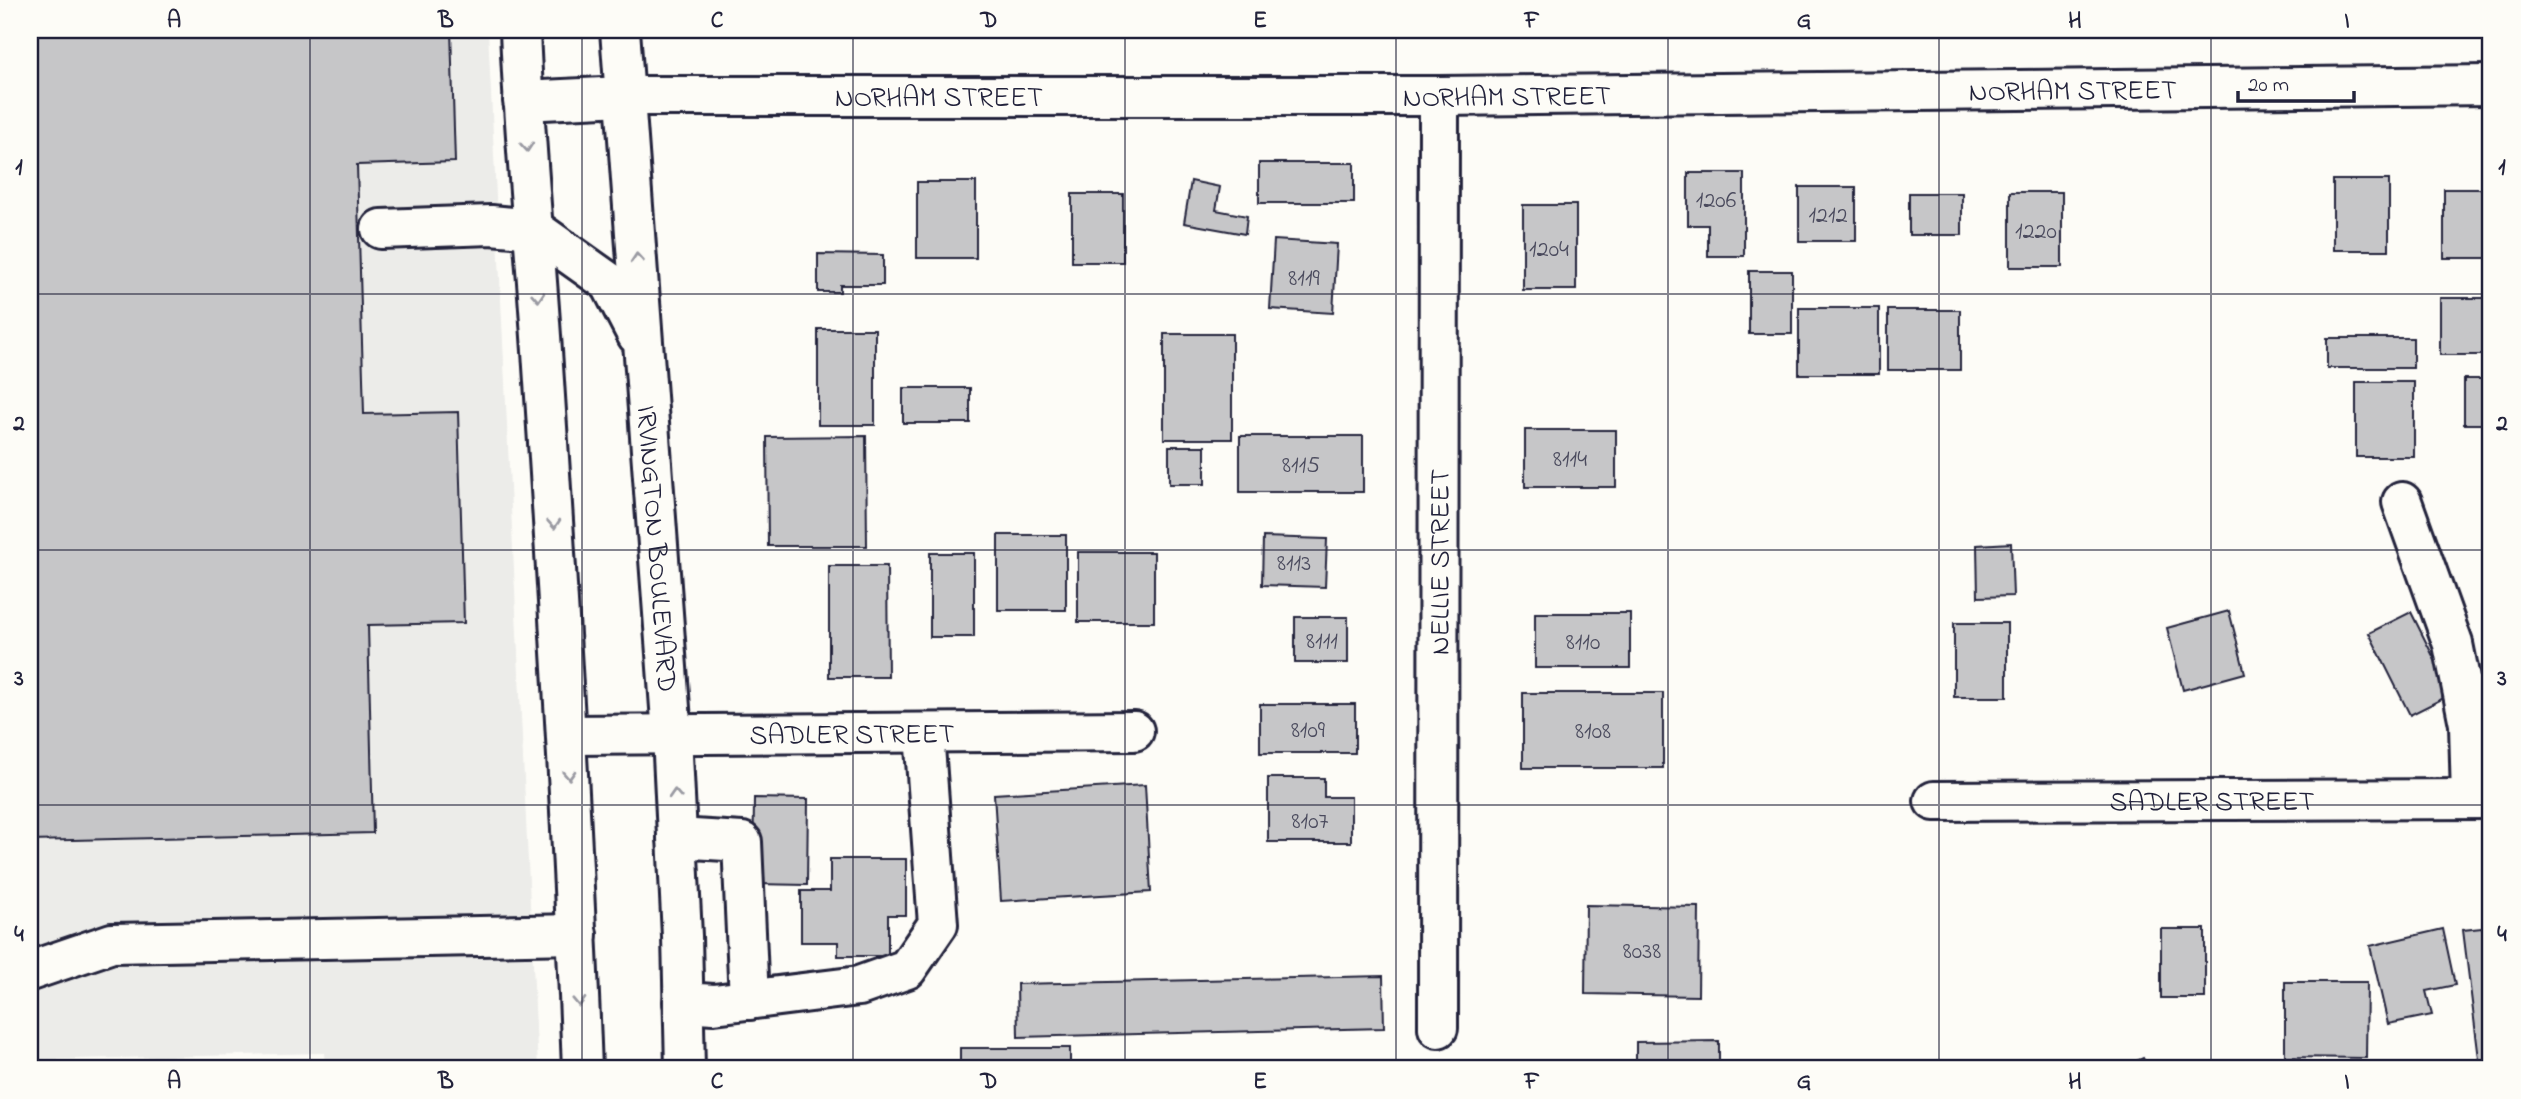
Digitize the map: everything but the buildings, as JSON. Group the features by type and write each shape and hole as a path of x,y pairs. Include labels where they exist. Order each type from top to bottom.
{"street":[{"path":"520,30 568,735 582,1069"},
{"name":"IRVINGTON BOULEVARD","path":"620,30 672,735 684,1002 684,1069"},
{"name":"NORHAM STREET","path":"523,101 623,96 1439,96 2491,85"},
{"name":"NELLIE STREET","path":"1438,1028 1439,96"},
{"path":"381,229 491,225 534,229 610,283 645,350"},
{"path":"2402,502 2453,644 2481,799"},
{"name":"SADLER STREET","path":"568,735 1134,731"},
{"path":"684,1002 714,1004 859,986 907,969 938,924 924,733"},
{"name":"SADLER STREET","path":"1934,800 2481,799"},
{"path":"677,838 742,842 749,1000"},
{"path":"30,971 112,943 577,934"}],"shaded area":[{"path":"30,30 488,30 538,1069 325,1069 324,1053 30,1060"}]}
